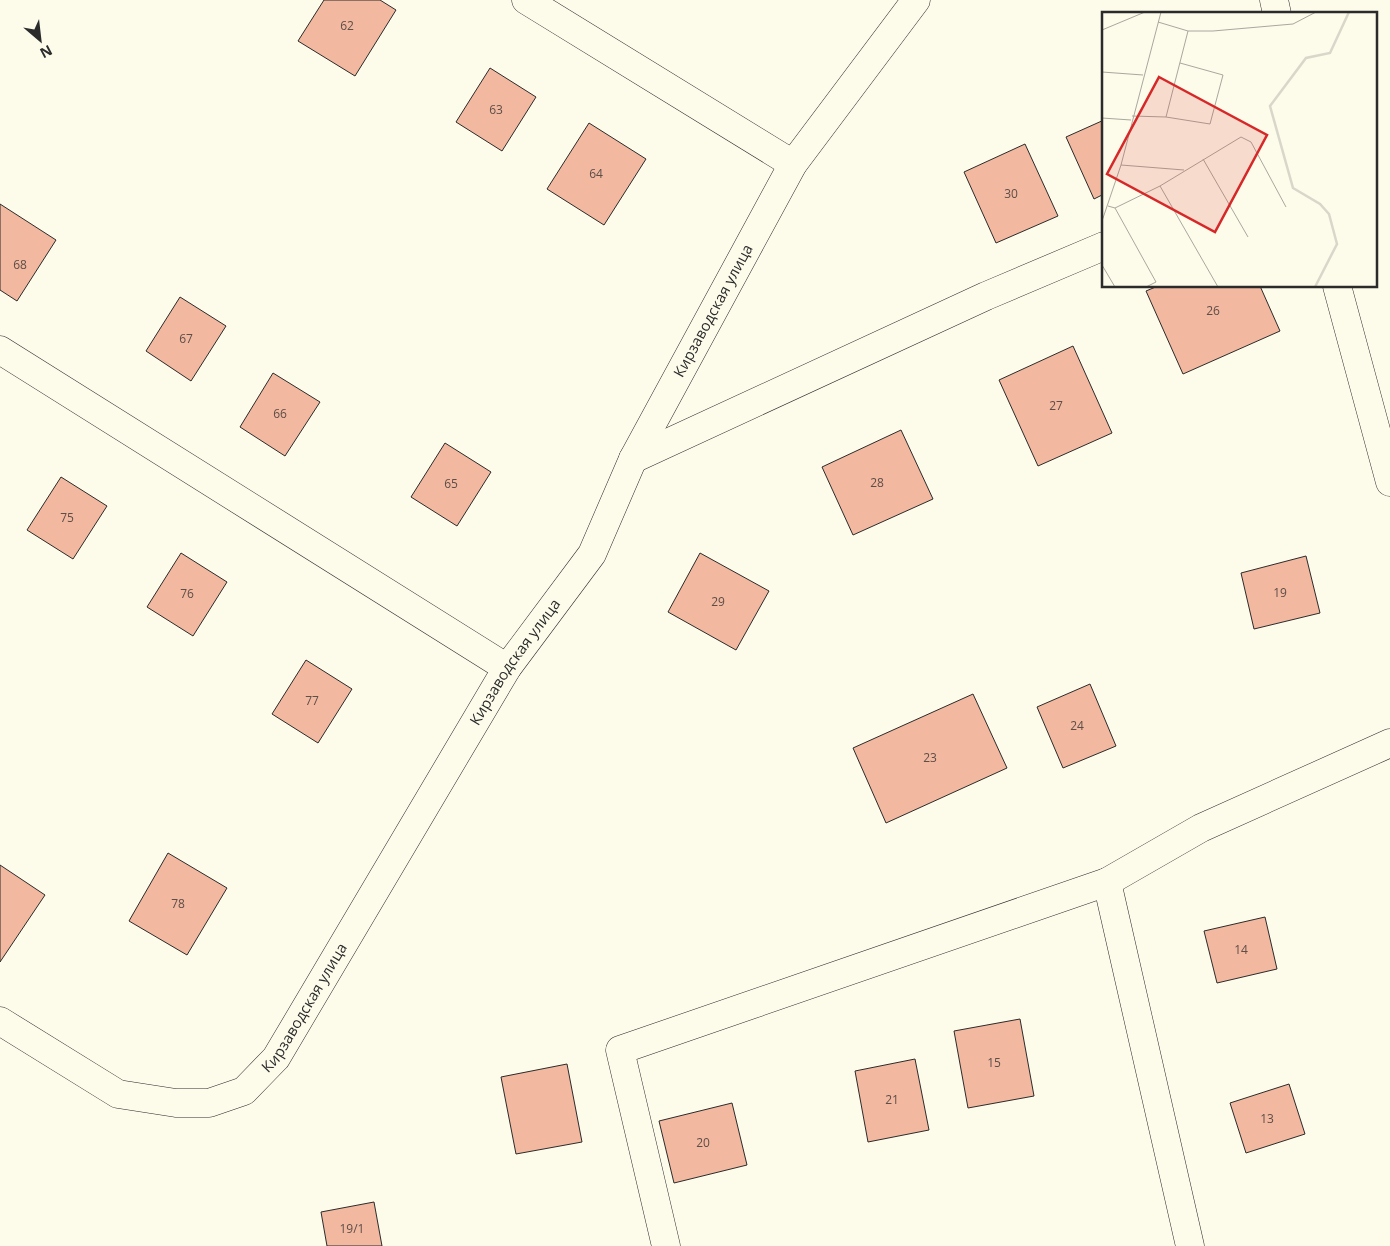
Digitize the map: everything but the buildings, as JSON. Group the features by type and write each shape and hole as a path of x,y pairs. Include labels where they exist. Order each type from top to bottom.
{"street":[{"path":"526,0 793,164"},
{"name":"Кирзаводская улица","path":"0,1021 118,1094 176,1103 209,1103 244,1091 276,1058 507,668 592,554 633,459 793,164 916,0"},
{"path":"633,459 986,296 1102,247"},
{"path":"1338,288 1390,482"},
{"path":"0,350 507,668"},
{"path":"666,1246 620,1050 1107,882 1201,828 1390,743"},
{"path":"1107,882 1190,1246"}]}
